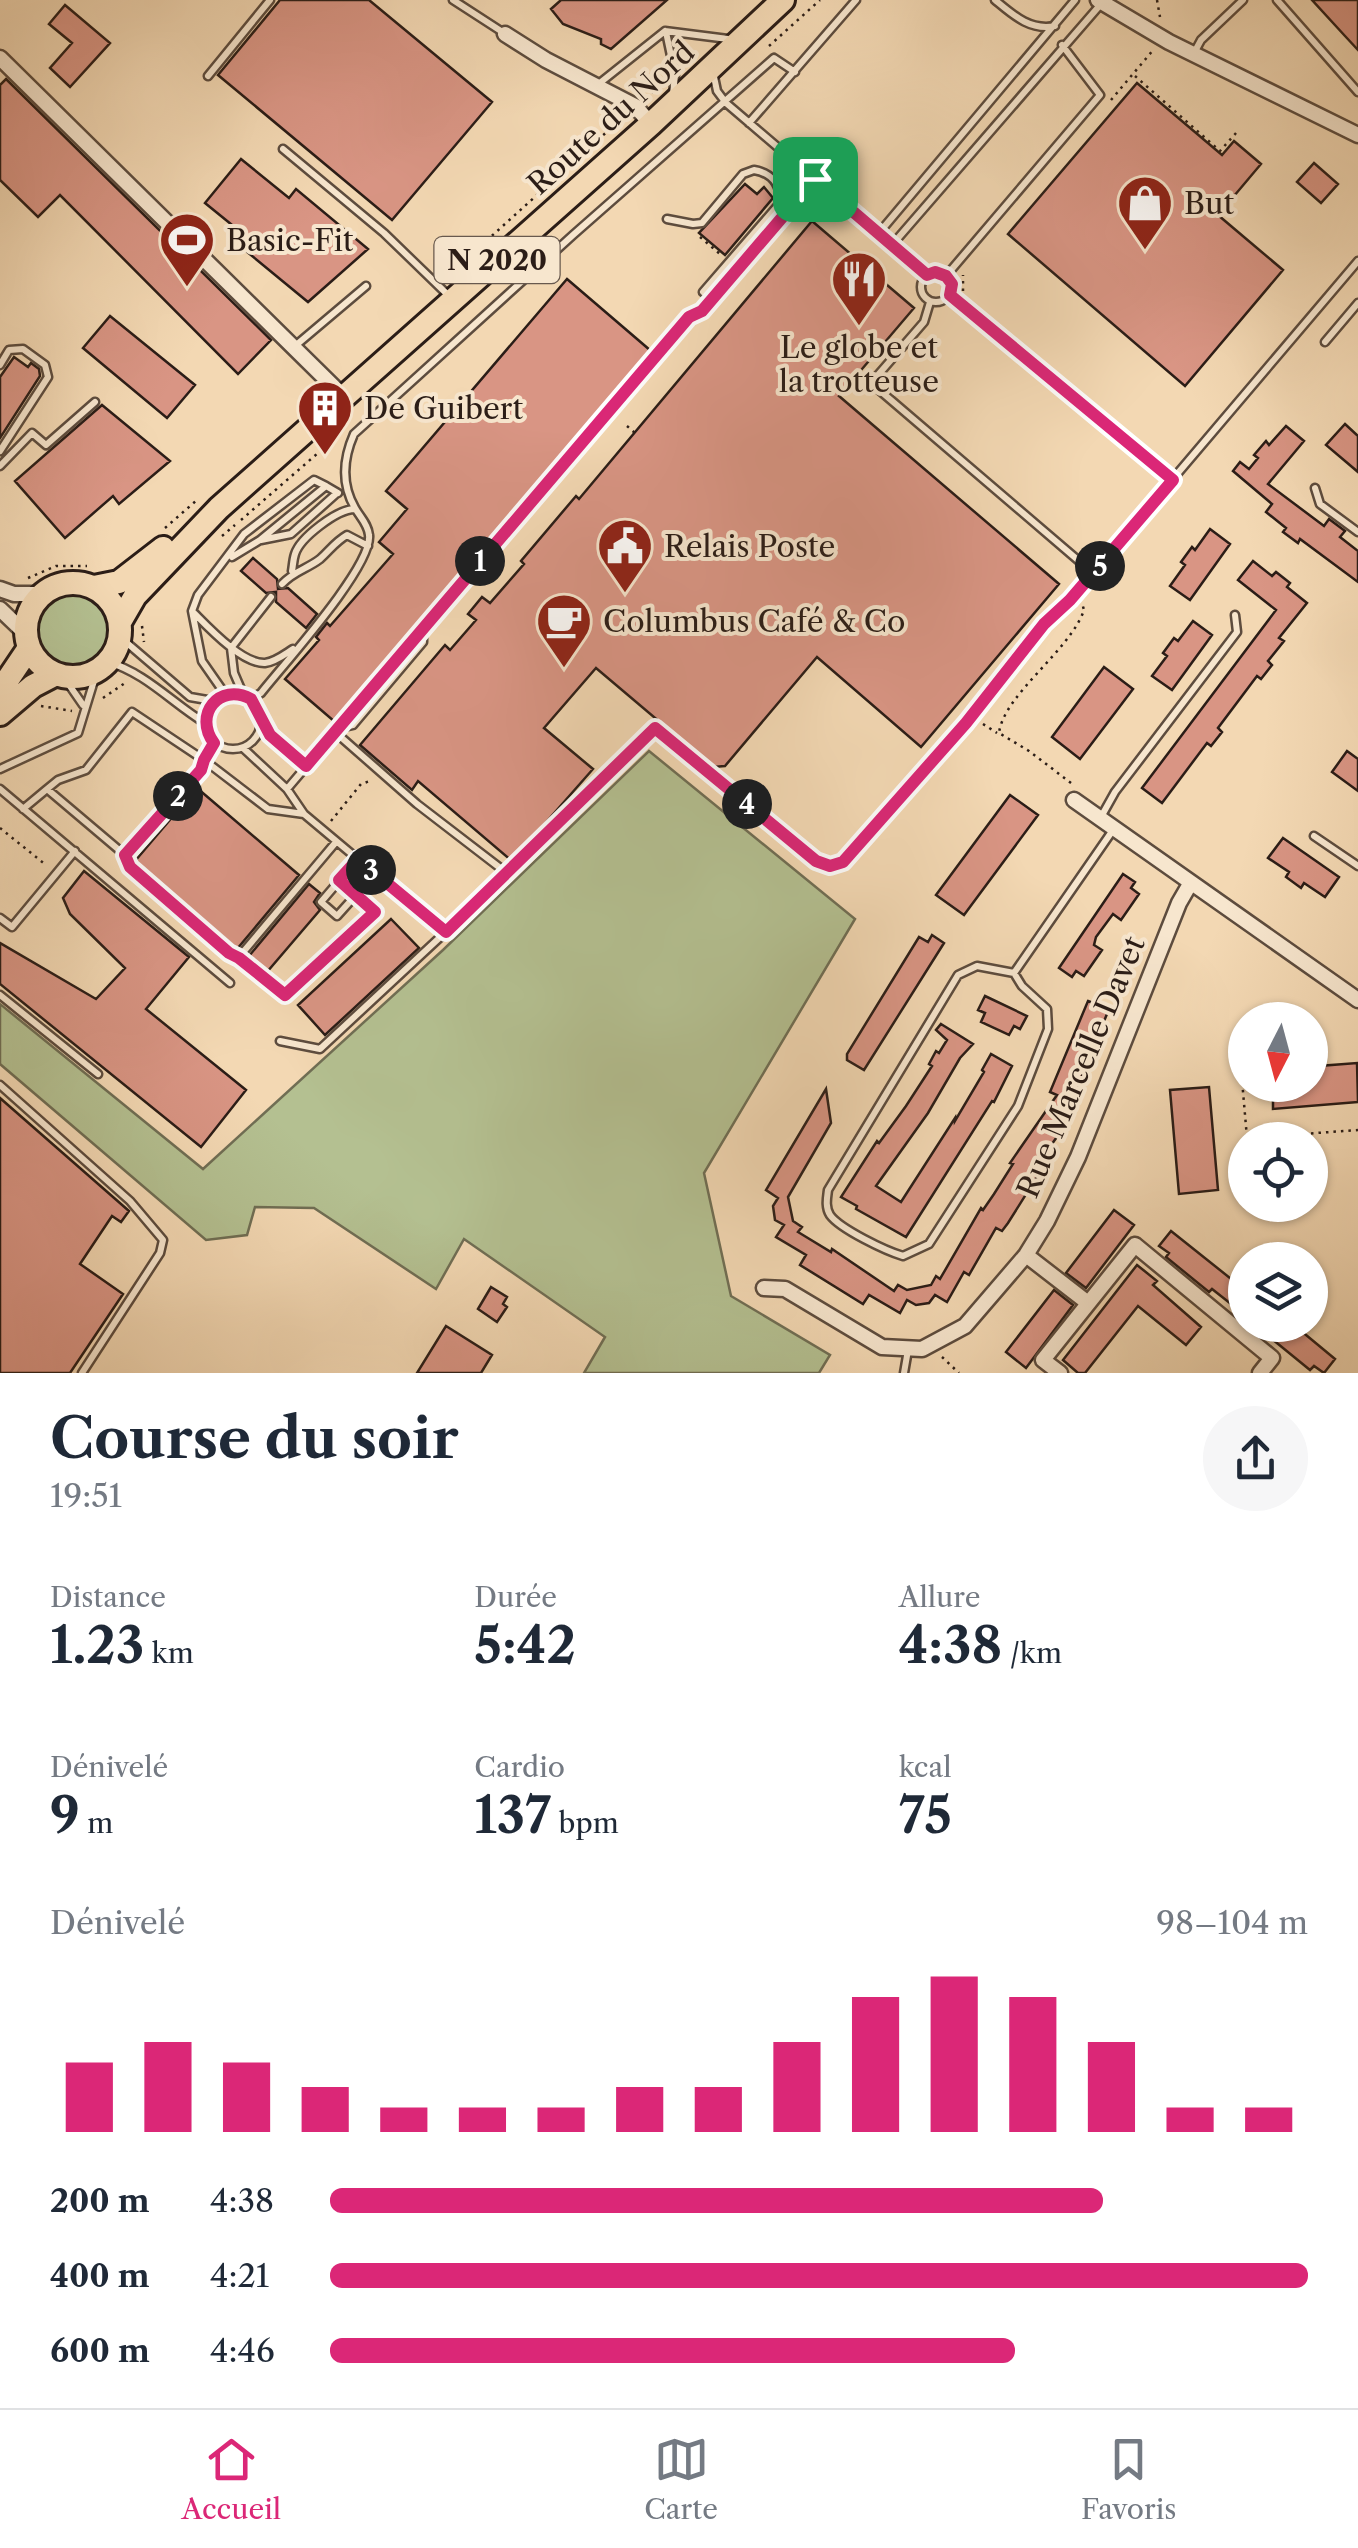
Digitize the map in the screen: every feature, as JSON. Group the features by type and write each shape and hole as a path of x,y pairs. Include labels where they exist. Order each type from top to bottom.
{"main road":[{"name":"Route du Nord","path":"96,578 128,577 218,508 782,3"},
{"name":"Route du Nord","path":"120,629 135,596 218,508"},
{"path":"0,692 28,641 29,612 43,594 62,584 83,584 96,578 111,602 120,629 103,667 86,676 60,675 45,668 28,641"},
{"path":"0,714 33,686 60,675"}],"street":[{"path":"1100,1 1194,54 1358,135"},
{"path":"505,34 635,106 651,124"},
{"path":"0,58 343,396"},
{"path":"1,590 43,594"},
{"path":"0,609 28,641"},
{"path":"1074,800 1358,1000"},
{"name":"Rue Marcelle Davet","path":"764,1288 785,1289 882,1347 930,1346 965,1326 1026,1254 1078,1157 1178,903 1190,884"},
{"path":"1060,1373 1043,1360 1136,1245 1272,1358 1260,1373"},
{"path":"1026,1254 1088,1303"}],"lane":[{"path":"208,76 270,0"},
{"path":"453,0 505,34"},
{"path":"749,123 856,0"},
{"path":"995,0 1017,18 1042,28 1055,26"},
{"path":"878,234 1076,0"},
{"path":"1194,54 1212,28 1244,0"},
{"path":"1277,0 1358,92"},
{"path":"892,245 1100,1"},
{"path":"596,86 665,31 724,40 749,32"},
{"path":"665,31 675,75 671,105"},
{"path":"946,276 1100,94 1062,45"},
{"path":"205,723 214,701 225,694 247,697 261,693 349,581 368,546 367,527 355,509 344,475 354,434 362,425 774,58 795,72"},
{"path":"712,66 717,92 726,104 927,275"},
{"path":"283,150 384,233 453,299"},
{"path":"667,219 702,222 744,174 754,170 774,180 780,191 780,203 702,292"},
{"path":"287,788 689,317 702,311 815,179"},
{"path":"280,1041 320,1050 508,874 655,728 816,861 830,866 843,862 1358,261"},
{"path":"935,272 946,276 952,284 950,295 944,301 930,302 921,289 927,275 935,272"},
{"path":"295,346 366,286"},
{"path":"950,295 1173,480"},
{"path":"930,302 924,322 871,383 1093,574"},
{"path":"1325,342 1358,303"},
{"path":"0,364 9,350 22,349 45,365 48,377 0,450"},
{"path":"0,466 32,434 46,446 96,402"},
{"path":"225,694 202,662 192,611 198,595 244,534 314,480 338,493"},
{"path":"226,560 260,540 326,486"},
{"path":"1315,488 1320,504 1358,532"},
{"path":"260,540 291,534 338,493 348,492"},
{"path":"292,573 296,550 330,517 344,509 355,509"},
{"path":"282,584 347,535 368,546"},
{"path":"270,597 232,648 234,672 247,697 257,706 270,735 306,766"},
{"path":"192,611 232,648 256,662 266,663 299,645"},
{"path":"1100,818 1115,792 1237,632 1235,615"},
{"path":"120,629 190,696 214,701"},
{"path":"0,769 70,739 83,724 84,706 103,667 136,671 205,723 214,743 228,749 244,748 256,738 262,722"},
{"path":"60,675 84,706"},
{"path":"23,810 58,780 86,770 132,712 268,809 304,814"},
{"path":"337,730 380,773 508,874"},
{"path":"125,855 201,770 214,743"},
{"path":"244,748 287,788 304,814 446,932"},
{"path":"0,789 230,983"},
{"path":"47,789 125,855 130,867 229,953 285,995 375,912 339,880"},
{"path":"1014,973 1115,828"},
{"path":"1314,836 1358,866"},
{"path":"239,958 336,842"},
{"path":"0,918 12,927 75,851"},
{"path":"355,896 338,916 321,902 358,859"},
{"path":"977,966 1014,973 1047,1009 1049,1019 1018,1106 929,1244 903,1256 888,1252 831,1217 826,1205 828,1190 958,975 977,966"},
{"path":"0,995 98,1074"},
{"path":"0,1085 130,1201 163,1240 160,1253 82,1373"},
{"path":"904,1373 908,1349"}],"path":[{"path":"1158,0 1161,23"},
{"path":"1133,74 1220,151 1236,132"},
{"path":"694,224 692,231 725,258"},
{"path":"628,426 635,433"},
{"path":"23,580 69,564 96,578"},
{"path":"998,734 1007,712 1082,616 1081,600 1074,595"},
{"path":"96,703 132,678"},
{"path":"37,706 71,712"},
{"path":"972,715 1078,788 1074,800"},
{"path":"323,830 361,784 380,773"},
{"path":"0,828 56,873"},
{"path":"46,865 50,860"},
{"path":"1328,1132 1358,1130"},
{"path":"930,1346 959,1373"}],"green space":[{"path":"73,592 100,603 111,630 100,657 73,668 46,657 35,630 46,603"},
{"path":"649,751 855,919 704,1173 731,1296 830,1355 819,1373 584,1373 605,1337 464,1239 436,1289 314,1208 255,1207 247,1235 206,1240 0,1064 0,1004 203,1169 443,950"}],"building":[{"path":"280,0 369,0 492,102 392,220 218,75"},
{"path":"561,0 667,0 611,49 601,44 601,39 563,24 551,9"},
{"path":"1312,0 1358,0 1358,50 1345,36"},
{"path":"65,5 110,43 70,87 50,68 72,43 49,24"},
{"path":"6,79 271,340 238,374 60,195 38,217 0,180 0,85"},
{"name":"But","path":"1137,83 1222,155 1234,141 1261,164 1218,215 1283,270 1185,386 1008,234"},
{"path":"241,159 289,198 296,189 368,249 308,302 246,251 253,242 205,203"},
{"path":"1314,163 1338,184 1321,203 1297,182"},
{"path":"745,184 757,194 764,187 773,198 725,255 699,233"},
{"path":"812,221 914,308 839,396 1059,584 921,747 817,657 725,766 713,767 596,668 544,728 593,769 512,861 418,781 412,790 360,745 445,645 450,650 476,620 468,614 482,597 490,603 524,564 521,561 576,496 579,499"},
{"path":"567,279 651,351 335,722 285,679 319,640 316,637 327,623 330,626 393,554 379,542 407,509 386,491"},
{"path":"110,316 195,385 167,418 83,348"},
{"path":"14,357 28,367 31,363 39,369 40,376 0,438 0,377"},
{"path":"102,405 170,461 119,504 113,496 65,538 15,481"},
{"path":"1345,424 1358,436 1358,472 1326,445"},
{"path":"1286,426 1304,441 1268,484 1324,526 1329,519 1345,531 1340,537 1358,551 1358,582 1300,539 1298,543 1283,532 1286,528 1266,512 1272,504 1233,471 1240,462 1249,469 1266,441 1269,445"},
{"path":"1210,529 1230,544 1190,600 1170,586 1185,565 1181,562"},
{"path":"253,558 277,579 278,589 288,588 317,614 306,628 276,602 276,592 266,593 241,571"},
{"path":"1253,561 1272,576 1276,572 1307,603 1279,638 1284,641 1268,661 1272,665 1261,679 1257,676 1218,728 1222,732 1211,746 1207,743 1162,803 1142,788 1276,610 1238,580"},
{"path":"1193,621 1212,635 1172,690 1152,676 1174,638 1178,641"},
{"path":"1104,667 1133,689 1080,759 1052,737"},
{"path":"1347,751 1358,759 1358,791 1332,772"},
{"path":"197,788 299,875 237,949 135,861"},
{"path":"1010,795 1038,815 964,915 936,895"},
{"path":"1283,838 1339,877 1325,897 1304,883 1301,888 1286,877 1289,872 1268,858"},
{"path":"84,871 189,957 146,1009 246,1090 201,1147 0,984 0,943 96,999 125,968 70,914 63,898"},
{"path":"1123,874 1135,882 1131,888 1139,894 1121,920 1113,914 1096,937 1094,945 1102,950 1084,976 1076,971 1072,977 1059,968"},
{"path":"309,884 320,893 314,902 320,910 267,972 249,956"},
{"path":"391,919 419,948 325,1035 298,1005"},
{"path":"932,935 944,943 864,1070 847,1060 847,1054 919,937 928,942"},
{"path":"985,996 1027,1016 1020,1029 1014,1026 1009,1035 981,1022 985,1013 978,1010"},
{"path":"1088,1001 1109,1009 1063,1122 1066,1124 1035,1168 1040,1172 1008,1223 1002,1231 996,1228 969,1275 964,1272 947,1302 935,1295 929,1303 916,1305 907,1300 900,1313 869,1295 863,1304 800,1265 806,1255 776,1237 784,1225 775,1220 773,1206 778,1198 766,1190 826,1089 831,1123 788,1197 793,1221 802,1227 798,1232 831,1252 832,1249 894,1291 898,1285 907,1290 931,1285 936,1276 940,1279 981,1208 1057,1095 1050,1092"},
{"path":"941,1024 973,1044 876,1186 901,1202 955,1121 991,1054 1012,1066 994,1102 906,1237 841,1197 932,1066 929,1064 936,1051 939,1053 947,1040 936,1030"},
{"path":"1357,1063 1358,1102 1273,1109 1273,1102 1328,1102 1328,1065"},
{"path":"1209,1087 1218,1190 1179,1194 1170,1090"},
{"path":"0,1098 129,1211 121,1222 112,1216 80,1264 123,1294 70,1373 0,1373"},
{"path":"1114,1210 1134,1225 1086,1288 1066,1273"},
{"path":"1171,1231 1228,1276 1228,1302 1212,1289 1209,1292 1166,1257 1169,1253 1159,1246"},
{"path":"1137,1265 1157,1281 1153,1285 1201,1327 1186,1345 1138,1306 1085,1373 1078,1373 1063,1360"},
{"path":"491,1287 507,1297 503,1304 507,1307 497,1322 478,1309"},
{"path":"1054,1290 1073,1305 1026,1368 1006,1352"},
{"path":"446,1326 492,1355 481,1373 417,1373"},
{"path":"1276,1342 1314,1342 1335,1359 1324,1373 1314,1366 1310,1370"}],"place":[{"name":"But","path":"1145,252"},
{"name":"Basic-Fit","path":"187,289"},
{"name":"Le globe et la trotteuse","path":"859,328"},
{"name":"De Guibert","path":"325,457"},
{"name":"Relais Poste","path":"625,595"},
{"name":"Columbus Café & Co","path":"564,670"}],"route":[{"path":"815,179 927,275 935,272 946,276 952,284 950,295 1173,480 1070,600 1044,624 966,723 843,862 830,866 816,861 655,728 446,932 358,859 339,880 375,912 285,995 229,953 130,867 125,855 201,770 214,743 206,730 208,708 225,694 251,699 270,735 306,766 689,317 702,311 815,179"}]}
